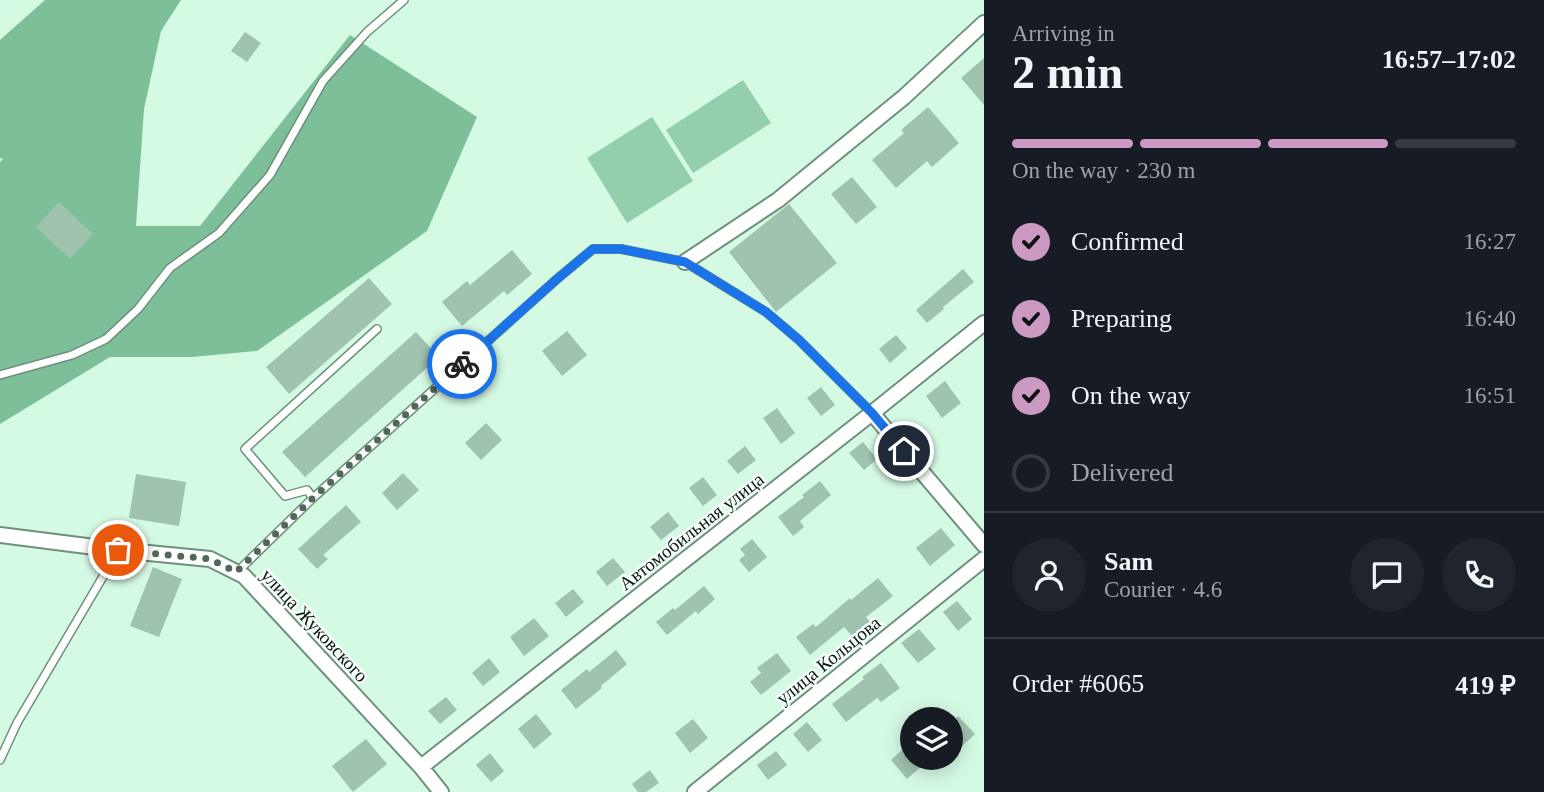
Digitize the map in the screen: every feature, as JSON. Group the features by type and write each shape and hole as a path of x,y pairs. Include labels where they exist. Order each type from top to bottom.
{"street":[{"path":"685,262 778,200 904,97 984,23"},
{"name":"Автомобильная улица","path":"421,767 984,323"},
{"path":"872,413 984,545"},
{"name":"улица Жуковского","path":"0,535 210,559 244,576 441,792"},
{"name":"улица Кольцова","path":"695,792 984,559"}],"lane":[{"path":"0,375 72,355 106,339 138,309 170,268 219,233 270,176 324,81 367,32 404,0"},
{"path":"236,572 313,498 593,249 621,249 685,262 766,312 799,340 872,413"},
{"path":"313,498 307,490 285,496 245,449 377,330"},
{"path":"0,760 17,723 118,550"}],"green space":[{"path":"45,0 181,0 161,31 144,109 136,226 200,226 350,35 477,117 427,231 257,351 192,357 110,357 0,424 0,162 3,159 0,158 0,40"},
{"path":"743,80 771,123 693,173 666,130"},
{"path":"652,117 693,181 627,223 587,158"}],"building":[{"path":"245,32 261,43 247,62 231,51"},
{"path":"984,58 984,105 961,78"},
{"path":"928,107 959,143 932,167 927,161 896,188 872,160 904,133 901,130"},
{"path":"852,177 877,207 856,224 831,194"},
{"path":"59,202 93,234 70,259 36,227"},
{"path":"789,204 837,263 776,312 729,252"},
{"path":"512,250 532,274 507,295 504,291 462,326 442,302 467,281 470,285"},
{"path":"963,269 974,282 927,323 916,310"},
{"path":"369,278 392,304 289,394 266,367"},
{"path":"567,331 587,355 562,376 542,351"},
{"path":"416,332 439,357 305,477 282,452"},
{"path":"896,335 907,348 890,363 879,349"},
{"path":"945,381 961,403 942,418 926,396"},
{"path":"821,387 835,405 821,416 807,398"},
{"path":"777,408 795,433 781,444 763,418"},
{"path":"486,423 502,440 481,460 465,443"},
{"path":"863,442 877,459 864,470 849,453"},
{"path":"745,446 756,460 738,474 727,461"},
{"path":"403,473 419,490 397,510 382,493"},
{"path":"136,474 186,482 179,526 129,518"},
{"path":"703,477 717,495 703,506 689,488"},
{"path":"820,481 831,495 800,521 804,527 793,536 778,517"},
{"path":"346,505 361,522 323,555 328,559 317,569 298,549"},
{"path":"668,512 679,526 661,540 650,527"},
{"path":"941,528 955,545 930,566 916,548"},
{"path":"752,539 767,557 749,572 739,560 745,555 740,549"},
{"path":"613,558 625,572 607,586 596,572"},
{"path":"153,567 182,579 159,637 130,626"},
{"path":"878,578 893,596 866,617 871,623 854,638 844,627 810,655 796,637 813,624 816,627"},
{"path":"704,586 715,599 667,635 656,622"},
{"path":"573,589 584,602 566,617 555,603"},
{"path":"957,601 972,619 958,631 943,612"},
{"path":"534,618 549,636 524,656 510,637"},
{"path":"919,629 936,649 918,663 901,643"},
{"path":"616,650 627,664 576,709 561,690"},
{"path":"777,653 791,671 761,695 750,682 761,673 757,668"},
{"path":"489,658 500,672 483,686 472,673"},
{"path":"881,663 900,688 881,702 877,698 846,722 832,704"},
{"path":"446,697 457,710 440,724 428,711"},
{"path":"536,714 552,734 534,749 518,729"},
{"path":"693,719 708,738 690,753 675,733"},
{"path":"963,721 975,734 963,745"},
{"path":"807,722 822,740 808,752 793,734"},
{"path":"366,739 387,764 353,792 332,766"},
{"path":"776,751 787,765 768,780 757,765"},
{"path":"900,752 900,770 917,770 907,779 891,760"},
{"path":"490,753 504,771 491,782 476,765"},
{"path":"650,770 659,783 646,792 638,792 632,784"}],"way so far":[{"path":"118,550 210,559 236,572 313,498 462,364"}],"route":[{"path":"462,364 593,249 621,249 685,262 766,312 799,340 872,413 904,451"}]}
